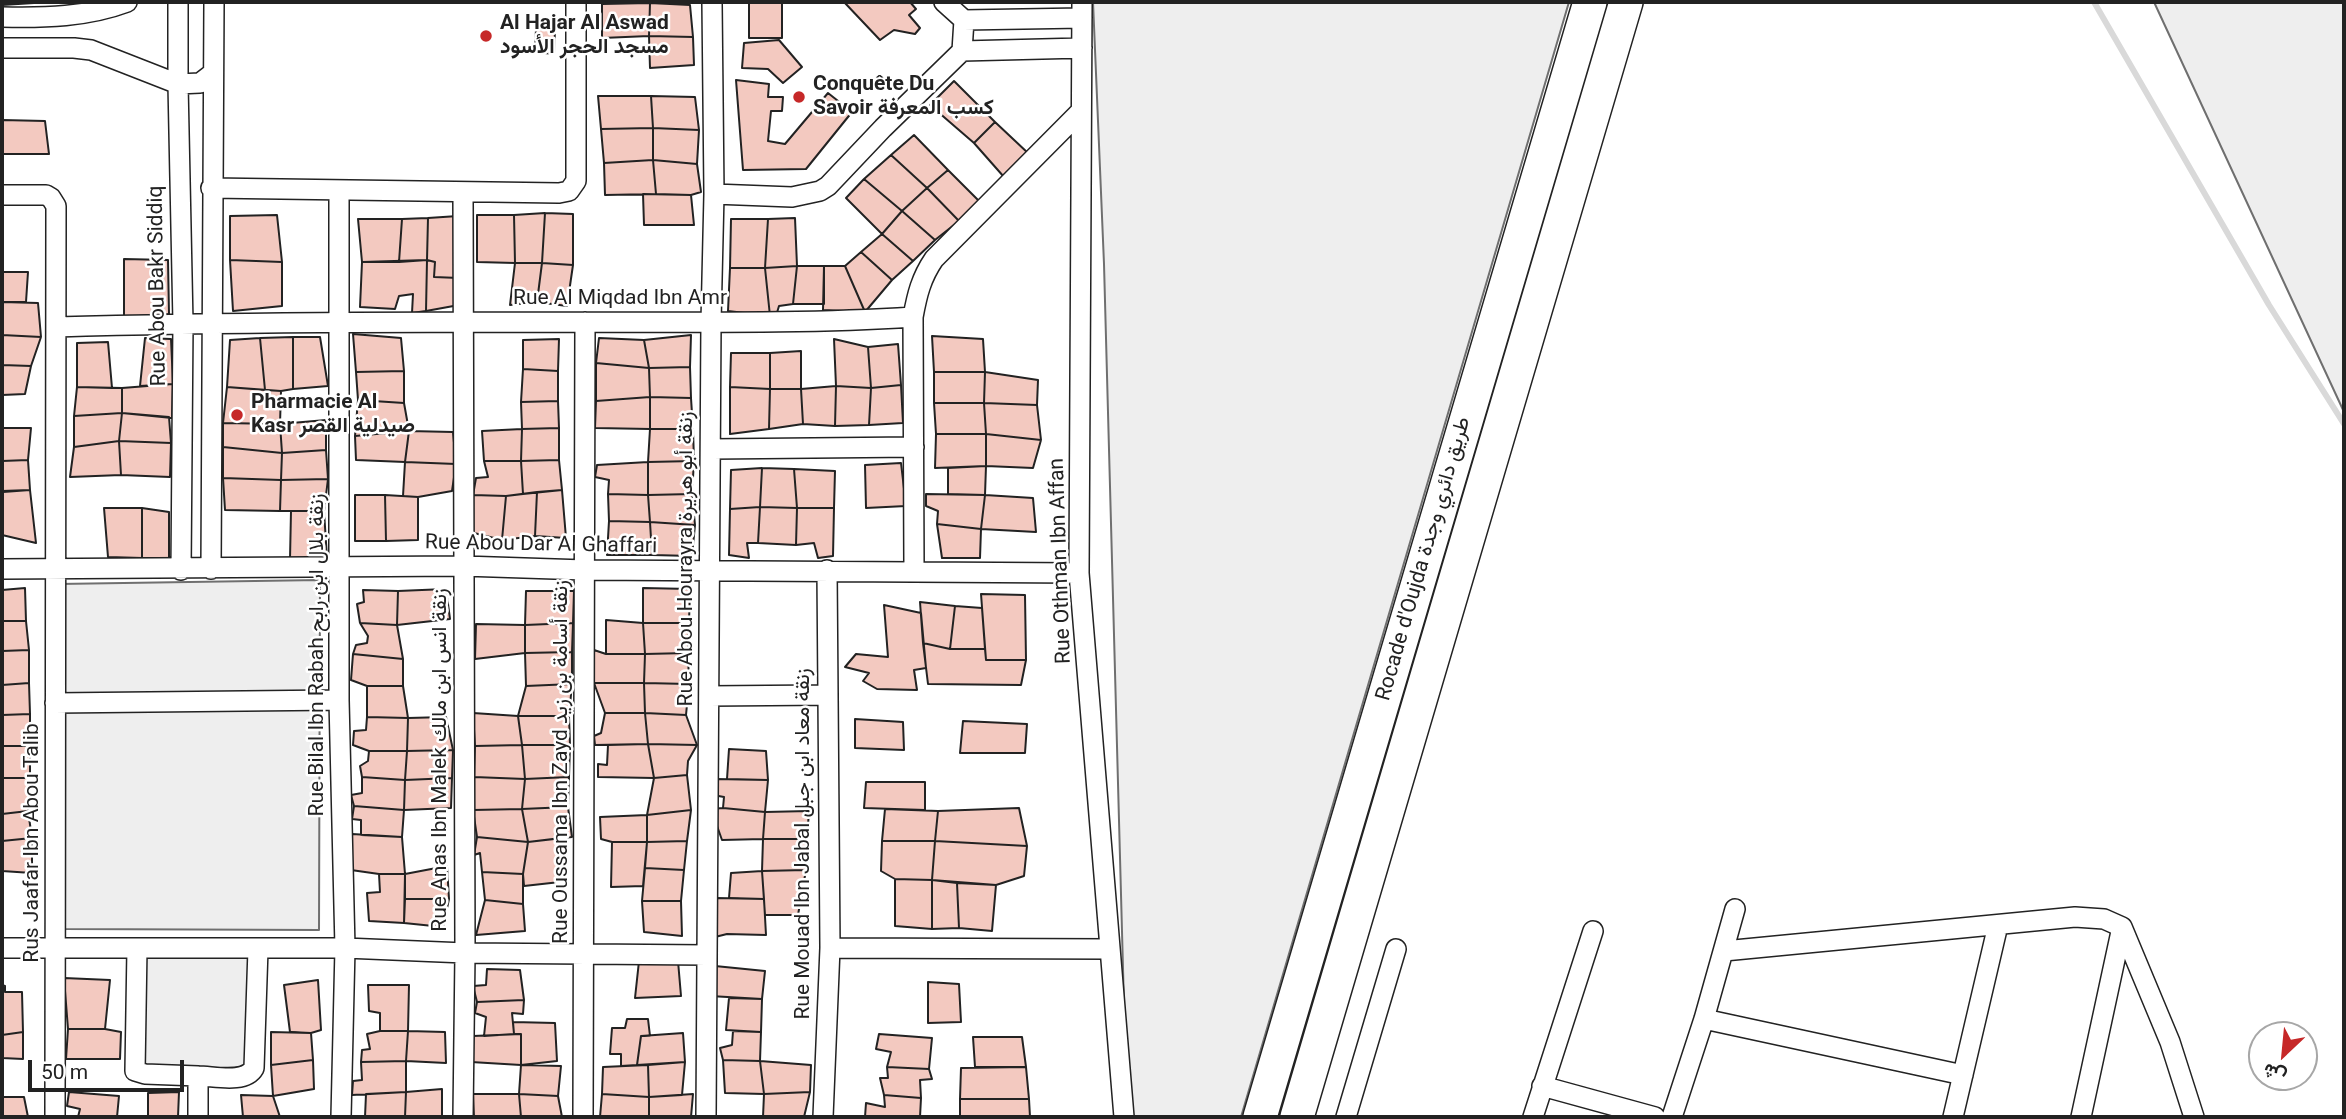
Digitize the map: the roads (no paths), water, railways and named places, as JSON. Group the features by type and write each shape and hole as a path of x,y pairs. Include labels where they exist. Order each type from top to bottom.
{"highway":[{"name":"Rocade d'Oujda طريق دائري وجدة","path":"1259,1117 1590,2"},
{"name":"Rocade d'Oujda طريق دائري وجدة","path":"1297,1117 1626,2"}],"street":[{"path":"2,17 34,18 94,13 127,2"},
{"name":"Rue Abou Bakr Siddiq","path":"178,2 183,323 181,570"},
{"path":"211,569 214,2"},
{"path":"211,188 569,191 576,181 576,2"},
{"name":"Rue Abou Hourayra زنقة أبو هريرة","path":"706,1117 714,194 712,2"},
{"path":"944,2 964,20 1082,10"},
{"name":"Rue Othman Ibn Affan","path":"1082,10 1079,573 1124,1117"},
{"path":"714,194 792,197 820,191 828,186 962,51 964,20"},
{"path":"2,48 91,50 178,85 200,83 213,73"},
{"path":"962,51 1082,48"},
{"path":"914,571 913,317 917,292 934,259 1080,112"},
{"name":"Rue Bilal Ibn Rabah زنقة بلال ابن رابح","path":"339,191 339,700 345,948 341,1117"},
{"name":"Rue Anas Ibn Malek زنقة انس ابن مالك","path":"463,192 463,1117"},
{"name":"Rus Jaafar Ibn Abou Talib","path":"2,195 46,195 55,204 55,1117"},
{"name":"Rue Al Miqdad Ibn Amr","path":"55,327 340,321 711,322 913,317"},
{"name":"Rue Oussama Ibn Zayd زنقة أسامة بن زيد","path":"583,1117 585,322"},
{"path":"712,449 914,447"},
{"name":"Rue Abou Dar Al Ghaffari","path":"2,569 181,570 463,566 585,570 1079,573"},
{"name":"Rue Mouad Ibn Jabal زنقة معاد ابن جبل","path":"823,1117 830,947 827,570"},
{"path":"709,696 828,695"},
{"path":"55,703 339,700"},
{"path":"1672,1117 1704,1019 1735,909"},
{"path":"1724,951 2090,916 2104,919 2122,928 2170,1042 2194,1117"},
{"path":"1953,1117 1998,925"},
{"path":"2081,1117 2122,928"},
{"path":"1533,1117 1593,931"},
{"path":"136,947 135,1071 145,1074 242,1077 252,1071 258,949"},
{"path":"830,947 1109,949"},
{"path":"2,948 345,948 465,953 707,955"},
{"path":"1346,1117 1396,949"},
{"path":"1704,1019 1963,1075"},
{"path":"198,1076 198,1117"},
{"path":"1542,1086 1656,1117"}],"waterway":[{"path":"2094,2 2269,305 2344,424"}],"place":[{"name":"Al Hajar Al Aswad مسجد الحجر الأسود","path":"486,36"},
{"name":"Conquête Du Savoir كسب المعرفة","path":"799,97"},
{"name":"Pharmacie Al Kasr صيدلية القصر","path":"237,415"}]}
